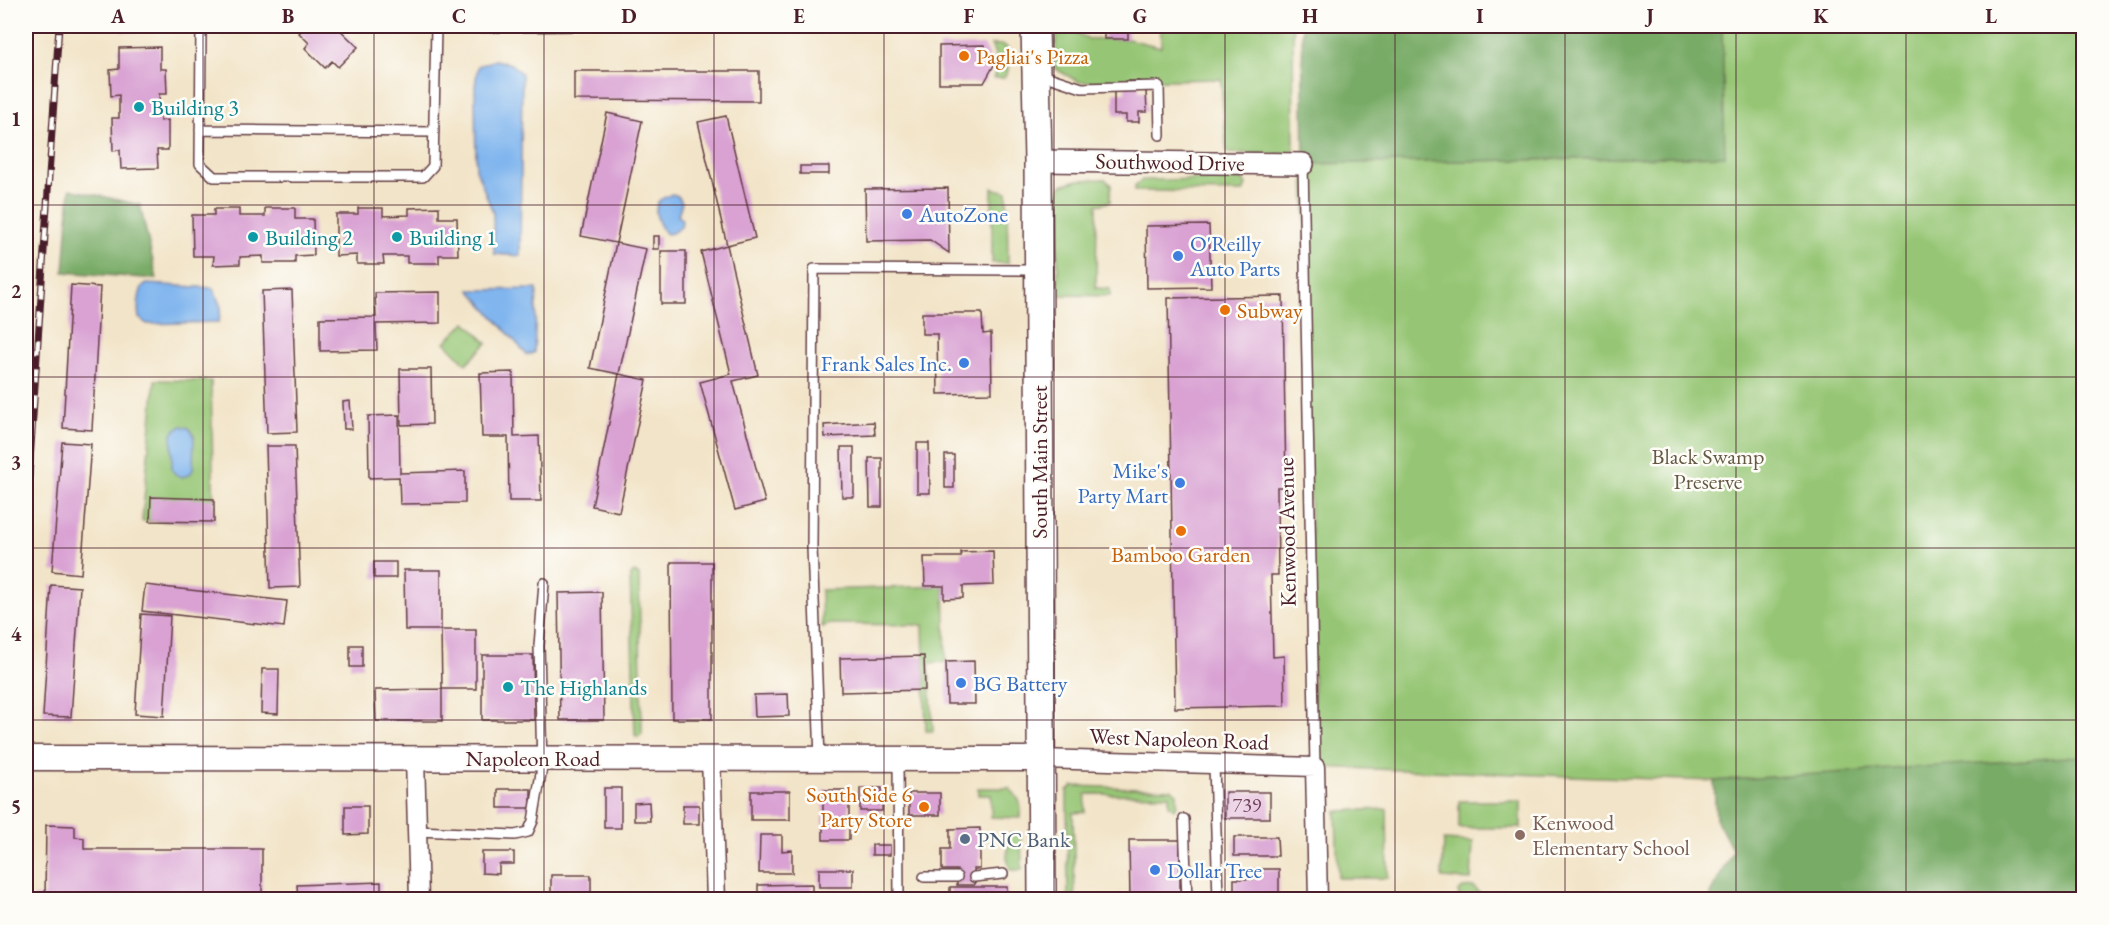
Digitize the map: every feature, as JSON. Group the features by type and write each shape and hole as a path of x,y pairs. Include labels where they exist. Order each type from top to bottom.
{"main road":[{"name":"South Main Street","path":"1035,26 1038,161 1042,900"},
{"name":"Napoleon Road","path":"26,758 1041,759"}],"street":[{"name":"Southwood Drive","path":"1038,161 1303,164"},
{"path":"415,758 419,900"},
{"path":"711,758 716,900"},
{"name":"West Napoleon Road","path":"1041,759 1315,767"},
{"name":"Kenwood Avenue","path":"1315,767 1318,900"}],"lane":[{"path":"201,26 200,164 214,177 423,177 433,166 435,27 575,26"},
{"path":"1036,73 1082,88 1159,86 1160,135"},
{"path":"200,130 434,132"},
{"name":"Kenwood Avenue","path":"1303,164 1315,767"},
{"path":"820,759 812,547 814,269 1037,270"},
{"path":"417,831 515,835 528,832 534,822 542,758 539,646 544,583"},
{"path":"897,759 899,900"},
{"path":"1214,764 1218,900"},
{"path":"1184,819 1187,900"},
{"path":"974,877 1003,874"},
{"path":"924,877 957,877"}],"green space":[{"path":"1057,26 1062,26 1089,39 1128,39 1161,47 1161,26 1293,26 1294,154 1227,153 1221,79 1079,82 1054,68"},
{"path":"1302,26 1722,26 1725,156 1304,164"},
{"name":"Black Swamp Preserve","path":"1722,26 2083,26 2083,899 1775,777 1714,781 1315,767 1304,164 1724,156"},
{"path":"991,45 1004,45 1008,49 1008,71 1004,78 993,78 996,62"},
{"path":"1105,179 1111,185 1110,202 1097,205 1096,288 1110,289 1110,296 1058,295 1057,193 1062,185 1078,180"},
{"path":"1242,179 1246,185 1243,192 1135,191 1135,186 1142,180"},
{"path":"992,188 1007,192 1008,263 992,263"},
{"path":"70,189 140,205 157,279 64,272"},
{"path":"466,322 487,343 466,364 445,342"},
{"path":"155,380 211,381 214,522 142,521"},
{"path":"634,572 639,575 642,734 638,737 635,735 630,576"},
{"path":"944,586 946,662 929,663 933,731 926,731 923,625 831,624 822,627 821,590"},
{"path":"2083,756 2083,899 1712,899 1710,894 1733,851 1716,819 1714,781"},
{"path":"1073,786 1172,789 1177,793 1177,805 1174,809 1169,805 1169,795 1086,794 1085,812 1073,813 1075,899 1068,900 1067,791"},
{"path":"978,788 1009,788 1019,801 1021,818 991,817 991,795 978,795"},
{"path":"1459,801 1521,801 1521,828 1459,828"},
{"path":"1387,809 1388,878 1338,878 1336,811"},
{"path":"1009,834 1021,834 1022,870 1010,870 1007,858"},
{"path":"1444,840 1473,842 1471,880 1442,878"},
{"path":"1474,887 1484,899 1460,899 1458,892 1463,888"}],"water":[{"path":"495,60 511,64 522,74 520,256 494,254 493,213 476,169 475,86 478,66"},
{"path":"672,194 678,196 682,202 678,215 682,220 681,227 667,234 659,223 656,209 659,201"},
{"path":"147,284 213,288 221,307 219,322 147,324 139,318 138,306 142,287"},
{"path":"537,289 534,353 527,355 470,290"},
{"path":"182,426 189,428 194,435 193,470 189,475 182,477 175,474 172,469 172,434"}],"building":[{"path":"121,26 157,26 158,31 121,32"},
{"path":"306,26 336,26 358,47 338,67 332,61 325,68 305,48 309,43 299,33"},
{"path":"1104,26 1128,26 1128,39 1104,39"},
{"name":"Pagliai's Pizza","path":"984,45 994,65 984,83 939,83 939,46"},
{"name":"Building 3","path":"160,47 160,69 166,69 167,94 159,94 160,121 168,120 168,150 157,150 158,168 121,169 120,150 113,151 112,118 119,118 119,95 111,96 110,70 119,69 119,48"},
{"path":"574,71 759,71 759,101 574,100"},
{"path":"1125,81 1139,81 1139,91 1146,91 1147,112 1139,112 1139,122 1126,122 1126,115 1114,115 1114,92 1125,92"},
{"path":"607,113 642,121 616,243 581,236"},
{"path":"726,116 755,238 727,245 698,122"},
{"path":"800,166 829,166 829,174 800,174"},
{"name":"AutoZone","path":"948,188 949,253 930,240 866,241 865,189"},
{"name":"Building 1","path":"439,207 439,218 457,218 458,255 439,255 439,263 407,263 407,256 383,256 384,264 357,264 357,255 336,256 336,214 358,214 358,208 383,208 383,216 409,215 409,208"},
{"name":"Building 2","path":"265,208 295,208 295,219 313,219 314,255 295,256 295,263 263,263 263,256 240,257 240,264 213,265 214,256 193,256 192,215 214,215 214,209 239,209 239,216 265,216"},
{"name":"O'Reilly Auto Parts","path":"1209,225 1211,287 1147,288 1146,226"},
{"path":"653,236 659,236 659,249 653,249"},
{"path":"616,243 646,249 619,374 590,368"},
{"path":"727,245 758,375 733,381 765,502 735,510 700,382 731,374 701,252"},
{"path":"661,251 686,251 686,304 661,304"},
{"path":"71,285 100,287 92,430 63,428"},
{"path":"292,290 297,432 267,433 262,291"},
{"path":"440,292 440,323 376,324 377,350 320,351 320,318 376,317 375,293"},
{"path":"1283,296 1286,487 1277,487 1278,575 1271,575 1273,657 1284,656 1285,706 1175,708 1168,298"},
{"name":"Frank Sales Inc.","path":"922,313 982,313 983,334 991,333 992,393 938,394 937,334 922,334"},
{"path":"400,369 431,369 432,424 401,425"},
{"path":"513,372 514,437 539,436 541,501 509,501 508,437 482,437 480,373"},
{"path":"619,374 647,380 619,512 592,506"},
{"path":"350,401 352,429 344,429 343,402"},
{"path":"399,415 400,473 465,471 465,503 400,504 399,477 369,478 368,416"},
{"path":"874,422 875,435 825,437 824,425"},
{"path":"62,442 91,444 81,574 52,571"},
{"path":"917,443 929,443 930,493 917,493"},
{"path":"266,446 295,446 300,587 270,588"},
{"path":"841,447 854,447 854,497 842,497"},
{"path":"945,455 954,455 954,488 945,488"},
{"path":"869,458 882,458 882,507 870,507"},
{"path":"151,497 214,499 214,522 150,521"},
{"path":"993,551 994,585 963,586 963,598 944,599 944,586 925,586 924,557 961,557 961,552"},
{"path":"374,562 396,562 396,578 374,578"},
{"path":"671,562 712,562 712,719 672,719"},
{"path":"404,570 441,570 441,630 405,630"},
{"path":"51,585 80,587 71,717 43,716"},
{"path":"145,585 287,601 284,627 142,611"},
{"path":"602,592 604,720 560,720 558,593"},
{"path":"141,614 170,616 164,716 135,714"},
{"path":"441,630 476,630 476,689 442,689"},
{"path":"350,645 362,645 362,667 350,667"},
{"name":"The Highlands","path":"482,655 533,655 534,720 482,720"},
{"path":"924,656 925,690 841,692 840,658"},
{"name":"BG Battery","path":"974,661 975,704 947,704 946,662"},
{"path":"262,669 279,669 278,714 261,713"},
{"path":"442,689 442,721 376,721 375,690"},
{"path":"788,694 789,716 755,717 754,695"},
{"path":"604,788 621,788 621,828 604,828"},
{"path":"860,788 882,788 882,811 860,811"},
{"path":"498,789 531,789 531,808 498,808"},
{"path":"823,790 849,790 849,840 823,840"},
{"path":"751,791 790,791 790,820 751,820"},
{"path":"1225,792 1270,792 1270,818 1225,818"},
{"name":"South Side 6 Party Store","path":"909,793 940,793 940,815 909,815"},
{"path":"649,802 650,821 634,821 634,803"},
{"path":"683,805 699,805 699,824 683,824"},
{"path":"345,806 368,806 368,834 345,835"},
{"path":"46,825 75,826 75,837 84,838 84,849 262,849 262,900 34,900 34,896 45,896"},
{"name":"PNC Bank","path":"980,828 980,869 974,869 974,885 957,885 957,870 942,870 942,849 950,849 950,829"},
{"path":"760,835 782,835 782,851 792,850 792,873 759,873"},
{"path":"1234,837 1277,837 1278,856 1234,856"},
{"name":"Dollar Tree","path":"1129,840 1180,840 1180,900 1130,900"},
{"path":"872,845 890,845 890,855 872,855"},
{"path":"482,852 514,852 514,864 499,864 499,874 482,873"},
{"path":"819,869 853,869 853,887 819,887"},
{"path":"1254,869 1279,869 1279,897 1234,897 1234,879 1254,879"},
{"path":"551,875 591,875 591,900 551,900"},
{"path":"381,882 381,900 298,900 297,885"},
{"path":"812,884 812,900 758,900 758,885"},
{"path":"950,887 1007,887 1007,900 950,900"}],"railway":[{"path":"26,521 59,26"}],"place":[{"name":"Pagliai's Pizza","path":"964,56"},
{"name":"Building 3","path":"139,107"},
{"name":"AutoZone","path":"907,214"},
{"name":"Building 2","path":"253,237"},
{"name":"Building 1","path":"397,237"},
{"name":"O'Reilly Auto Parts","path":"1178,256"},
{"name":"Subway","path":"1225,310"},
{"name":"Frank Sales Inc.","path":"964,363"},
{"name":"Mike's Party Mart","path":"1180,483"},
{"name":"Bamboo Garden","path":"1181,531"},
{"name":"BG Battery","path":"961,683"},
{"name":"The Highlands","path":"508,687"},
{"name":"South Side 6 Party Store","path":"924,807"},
{"name":"Kenwood Elementary School","path":"1520,835"},
{"name":"PNC Bank","path":"965,839"},
{"name":"Dollar Tree","path":"1155,870"}]}
